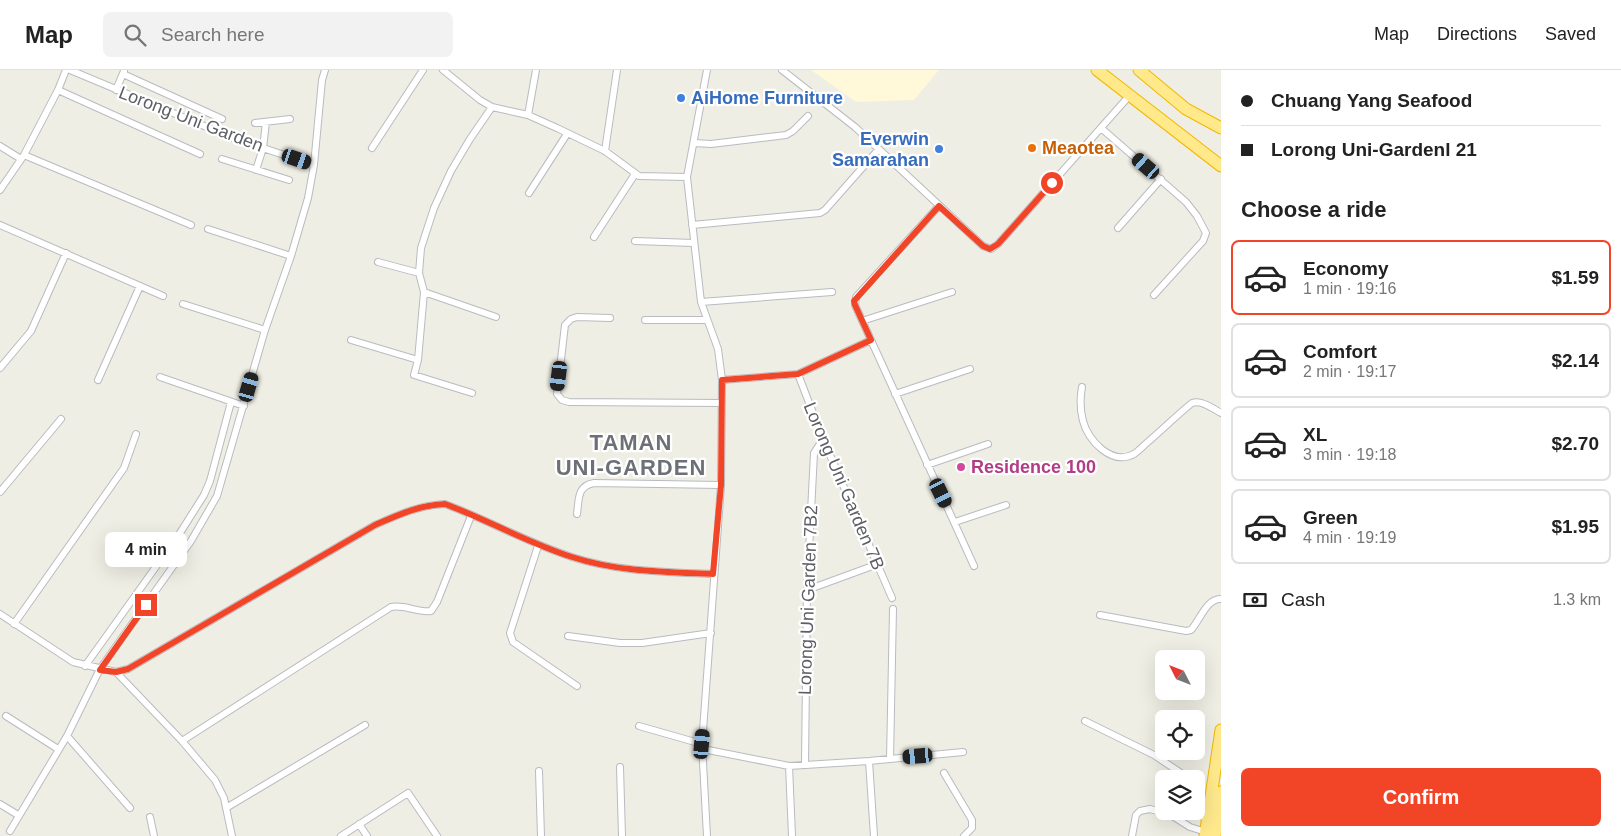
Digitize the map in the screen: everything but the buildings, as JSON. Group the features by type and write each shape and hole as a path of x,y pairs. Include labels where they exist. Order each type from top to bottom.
{"highway":[{"path":"1097,70 1221,166"},
{"path":"1138,70 1186,109 1221,128"},
{"path":"1215,820 1221,730"},
{"path":"1209,835 1215,820 1221,792"}],"street":[{"path":"0,190 22,158 58,90 66,70"},
{"name":"Lorong Uni Garden","path":"70,70 233,138 314,165"},
{"path":"10,831 67,736 100,670 191,541 217,496 265,330 291,256 308,198 314,165 322,80 325,70"},
{"path":"372,148 423,70"},
{"path":"443,70 492,107 528,115 605,151 635,174 643,177 687,177"},
{"path":"454,79 456,70"},
{"path":"528,115 536,70"},
{"path":"605,151 617,70"},
{"path":"707,70 687,177 701,302 718,349 722,380 721,485 713,574 703,747 708,836"},
{"path":"782,70 841,116 983,246 990,249 998,244 1130,96"},
{"path":"116,90 124,72 222,118"},
{"path":"58,90 200,154"},
{"path":"472,393 414,375 418,360 424,292 419,273 421,248 434,208 456,163 492,107"},
{"path":"694,142 710,144 786,135 793,131 808,116"},
{"path":"254,123 290,119"},
{"path":"256,170 263,148 266,122"},
{"path":"1101,128 1186,202 1197,216 1206,234 1203,241 1154,295"},
{"path":"529,192 567,134"},
{"path":"0,146 22,158 191,225"},
{"path":"692,225 820,213 878,150"},
{"path":"222,159 289,180"},
{"path":"594,237 635,174"},
{"path":"1118,228 1160,179"},
{"path":"939,206 856,297 855,305 974,566"},
{"path":"0,225 163,296"},
{"path":"208,230 291,256"},
{"path":"635,241 694,243"},
{"path":"0,368 31,331 66,253"},
{"path":"378,262 419,273"},
{"path":"98,380 140,286"},
{"path":"424,292 496,317"},
{"path":"701,302 832,292"},
{"path":"862,321 952,292"},
{"path":"183,304 265,330"},
{"path":"610,318 577,317 571,319 565,325 557,394 562,400 568,402 722,404"},
{"path":"645,320 708,320"},
{"path":"351,340 418,360"},
{"path":"722,380 798,374 871,340"},
{"path":"895,394 970,369"},
{"name":"Lorong Uni Garden 7B","path":"798,374 823,439 892,598"},
{"path":"160,377 244,406"},
{"path":"1082,387 1080,400 1086,430 1096,445 1114,456 1120,457 1134,454 1192,403 1204,404 1221,413"},
{"path":"85,666 180,533 204,495 210,481 231,402"},
{"path":"0,492 61,419"},
{"path":"14,624 124,468 136,434"},
{"name":"Lorong Uni Garden 7B2","path":"805,764 807,590 814,452 823,439"},
{"path":"927,465 988,444"},
{"path":"577,514 581,489 586,484 721,485"},
{"path":"0,614 73,662 100,670 116,672 128,669 375,525 407,512 434,504 445,504 538,546 589,562 633,570 713,574"},
{"path":"955,522 1006,505"},
{"path":"182,741 391,608 396,606 422,612 432,611 471,516"},
{"path":"180,533 191,541"},
{"path":"538,546 510,633 513,642 578,686"},
{"path":"807,590 878,564"},
{"path":"1100,614 1191,630 1199,622 1209,604 1216,599 1221,599"},
{"path":"890,759 893,609"},
{"path":"568,636 620,643 642,643 711,633"},
{"path":"116,672 182,741 215,780 224,798 232,836"},
{"path":"6,716 58,749"},
{"path":"1085,721 1154,756 1176,770"},
{"path":"226,808 365,725"},
{"path":"639,726 703,747 789,766 963,752"},
{"path":"67,736 130,808"},
{"path":"869,761 874,836"},
{"path":"789,766 792,836"},
{"path":"620,767 622,836"},
{"path":"539,771 541,836"},
{"path":"944,773 972,820 972,828 964,836"},
{"path":"341,836 408,793 437,836"},
{"path":"0,804 18,816"},
{"path":"1132,836 1136,815 1140,811 1150,809 1171,815 1190,827 1209,835"},
{"path":"150,817 154,836"},
{"path":"359,824 367,836"}],"shaded area":[{"path":"811,70 939,70 914,100 856,102"}],"place":[{"name":"AiHome Furniture","path":"681,98"},
{"name":"Meaotea","path":"1032,148"},
{"name":"Everwin Samarahan","path":"939,149"},
{"name":"Residence 100","path":"961,467"}],"district":[{"name":"TAMAN UNI-GARDEN","path":"631,455"}],"route":[{"path":"146,605 100,670 116,672 128,669 375,525 421,507 434,504 445,504 538,546 589,562 633,570 713,574 721,485 722,380 798,374 871,340 855,305 856,297 939,206 983,246 990,249 998,244 1052,183"}]}
